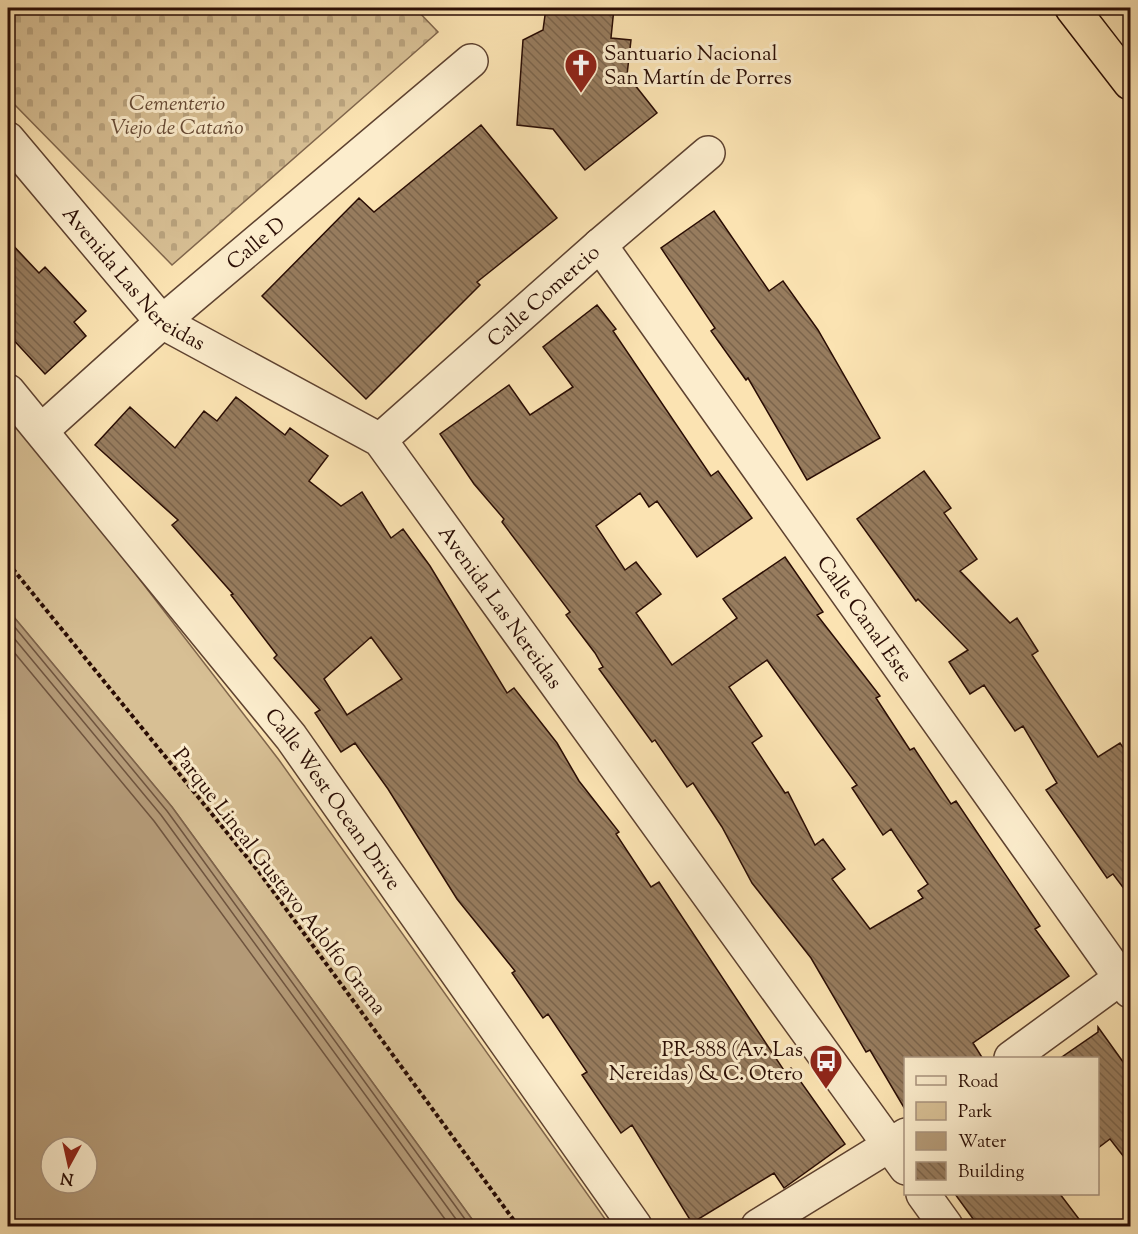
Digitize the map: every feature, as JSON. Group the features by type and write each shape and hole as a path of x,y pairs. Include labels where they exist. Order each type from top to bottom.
{"highway":[{"path":"1072,8 1131,83"}],"street":[{"name":"Calle D","path":"42,430 162,322 471,61"},
{"name":"Avenida Las Nereidas","path":"8,139 162,322 380,440 900,1150"},
{"name":"Calle Comercio","path":"380,440 600,245 708,153"},
{"name":"Calle Canal Este","path":"600,245 1127,980"},
{"name":"Calle West Ocean Drive","path":"8,391 291,737 635,1227"},
{"path":"1014,1057 1127,980"},
{"path":"758,1227 900,1150"},
{"path":"924,1195 946,1227"}],"path":[{"name":"Parque Lineal Gustavo Adolfo Grana","path":"8,563 259,872 518,1227"}],"green space":[{"name":"Cementerio Viejo de Cataño","path":"8,8 415,8 438,32 172,265 14,104 8,94"},
{"path":"8,414 36,445 279,760 610,1226 477,1226 172,807 8,610"}],"water":[{"path":"8,610 172,807 477,1226 8,1226"}],"building":[{"name":"Santuario Nacional San Martín de Porres","path":"546,8 614,8 611,38 631,40 627,75 657,113 585,170 553,129 517,125 523,40 543,30"},
{"path":"481,125 557,218 477,282 480,285 366,399 262,296 359,198 374,212"},
{"path":"714,211 769,291 783,281 818,330 880,438 807,480 748,378 746,380 711,331 715,328 661,248"},
{"path":"8,240 39,273 45,267 86,311 74,322 86,336 45,374 8,334"},
{"path":"597,305 616,329 613,331 711,476 718,471 752,518 697,557 657,501 649,507 640,493 596,526 625,570 636,562 661,594 636,613 672,665 737,618 723,599 785,557 823,612 817,615 880,696 876,698 910,750 914,748 951,804 956,801 1040,926 1035,929 1069,976 973,1043 982,1057 904,1057 904,1108 870,1050 866,1052 811,958 752,883 722,827 693,783 687,787 655,740 652,742 599,669 603,667 595,653 566,615 570,612 502,522 504,519 474,484 440,434 509,385 530,415 573,387 543,347","holes":["767,660 857,785 852,788 883,835 891,829 928,884 918,891 923,898 870,929 832,879 845,869 823,839 815,845 788,792 785,793 752,743 762,736 729,687"]},
{"path":"236,397 285,435 290,428 328,456 309,481 341,506 362,492 391,538 403,529 430,566 507,693 514,688 557,743 579,781 619,832 616,834 651,887 659,882 785,1072 791,1068 845,1144 784,1188 774,1173 692,1223 632,1125 621,1133 582,1075 587,1072 548,1014 543,1018 512,973 515,971 457,899 388,789 355,743 341,752 315,713 320,710 274,658 277,655 231,595 233,594 172,525 178,520 95,445 130,407 175,448 204,411 217,421","holes":["371,637 402,679 347,715 324,679"]},
{"path":"924,471 951,508 944,513 977,559 960,571 1010,623 1017,618 1038,651 1032,655 1098,757 1120,743 1131,759 1131,898 1113,874 1107,878 1046,790 1057,783 1023,726 1015,731 984,685 970,694 949,662 968,650 918,599 916,601 857,519"},
{"path":"1098,1027 1131,1073 1131,1166 1110,1139 1099,1147 1099,1057 1062,1057 1098,1032"},
{"path":"956,1195 1061,1195 1085,1227 979,1227"}],"place":[{"name":"Santuario Nacional San Martín de Porres","path":"581,94"},
{"name":"PR-888 (Av. Las Nereidas) & C. Otero","path":"826,1090"}]}
